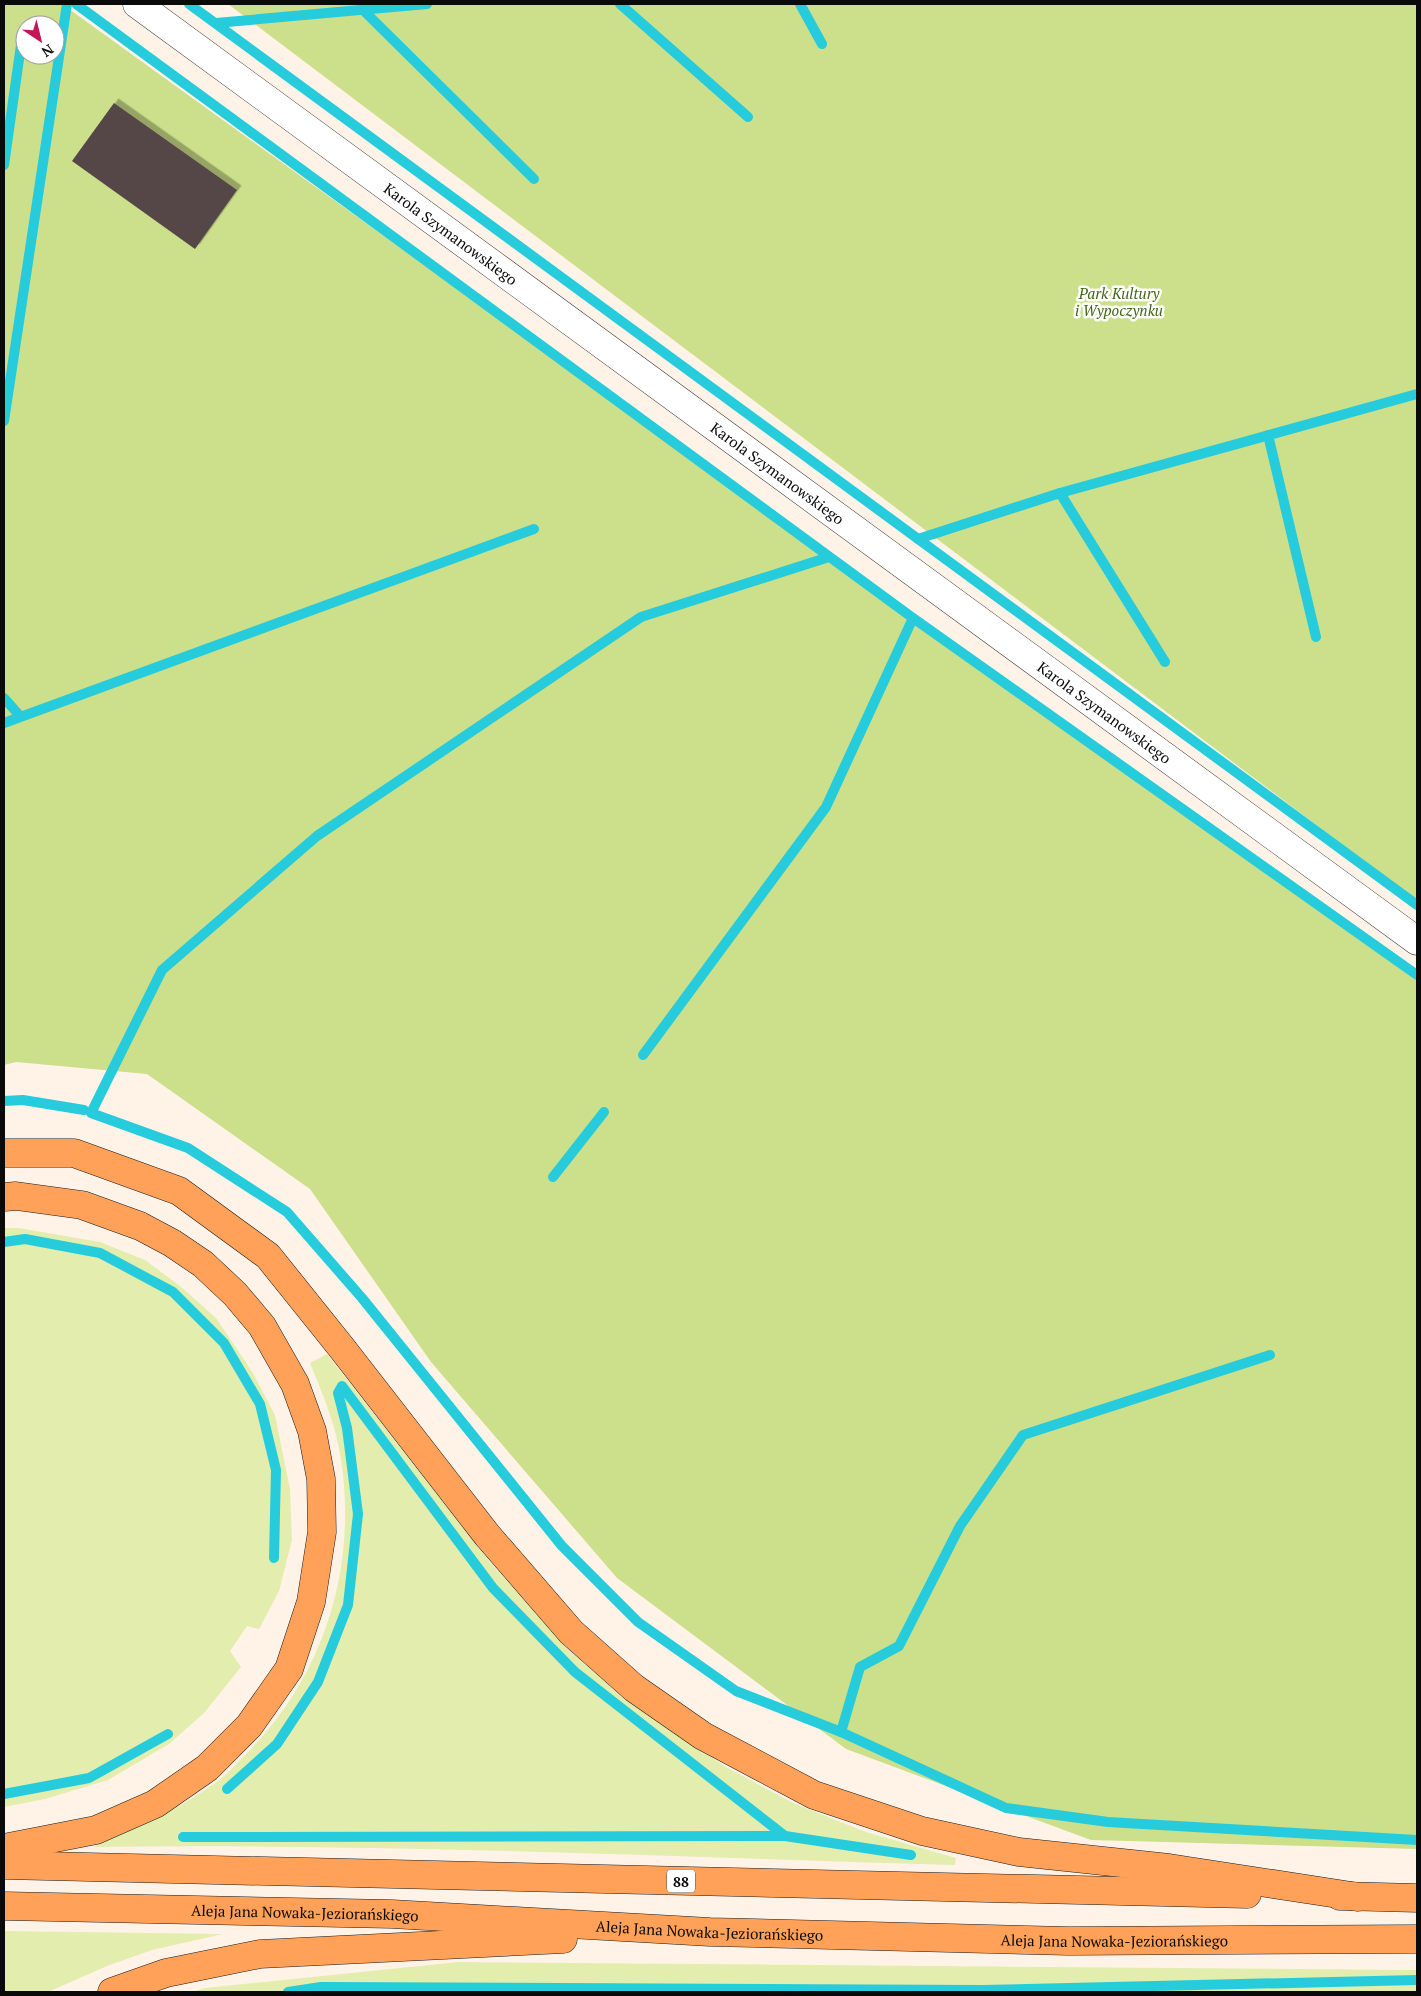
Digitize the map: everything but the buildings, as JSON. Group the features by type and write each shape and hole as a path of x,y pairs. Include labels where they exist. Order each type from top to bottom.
{"main road":[{"path":"4,1154 74,1153 179,1191 268,1256 487,1535 571,1632 634,1688 703,1736 814,1795 922,1831 1019,1852 1169,1868 1358,1897"},
{"path":"4,1197 16,1196 82,1205 140,1226 172,1243 203,1264 235,1294 262,1326 295,1384 312,1431 321,1479 322,1532 311,1602 289,1669 249,1726 207,1768 155,1804 96,1830 4,1848"},
{"name":"88","path":"4,1865 1417,1898"},
{"name":"Aleja Jana Nowaka-Jeziorańskiego","path":"4,1906 392,1914 710,1932 1068,1941 1417,1939"},
{"path":"112,1992 166,1973 260,1954 710,1932"}],"street":[{"name":"Karola Szymanowskiego","path":"137,4 1417,941"}],"green space":[{"path":"4,4 62,4 1417,981 1417,1849 1091,1840 846,1749 617,1578 431,1362 310,1189 147,1074 16,1062 4,1065"},
{"name":"Park Kultury i Wypoczynku","path":"228,4 1417,4 1417,901"},
{"path":"4,1228 19,1228 100,1242 145,1260 180,1286 216,1318 253,1373 275,1415 290,1489 292,1540 279,1591 259,1629 247,1626 230,1651 241,1667 204,1713 169,1744 108,1780 45,1799 4,1807"},
{"path":"327,1354 490,1562 559,1640 623,1698 726,1767 793,1803 866,1832 956,1858 955,1865 416,1849 201,1846 93,1847 174,1808 222,1778 269,1728 293,1695 313,1659 328,1622 338,1583 344,1543 345,1502 339,1447 328,1410 310,1363"},
{"path":"4,1931 223,1934 152,1950 107,1966 48,1992 4,1992"},
{"path":"459,1962 1417,1970 1417,1992 192,1992 205,1988"}],"waterway":[{"path":"4,421 67,4"},
{"path":"76,4 913,618 1417,975"},
{"path":"189,4 1417,905"},
{"path":"216,23 427,4"},
{"path":"620,4 748,117"},
{"path":"800,4 822,44"},
{"path":"363,10 534,179"},
{"path":"4,165 18,65"},
{"path":"918,539 1060,493 1417,394"},
{"path":"1268,435 1316,637"},
{"path":"1060,493 1165,662"},
{"path":"4,723 534,529"},
{"path":"829,557 641,617 317,836 162,970 91,1113 188,1148 287,1212 362,1298 562,1546 638,1622 736,1691 841,1732 1006,1808 1108,1822 1417,1840"},
{"path":"643,1055 826,807 913,618"},
{"path":"4,698 20,716"},
{"path":"4,1101 23,1100 84,1110"},
{"path":"553,1177 604,1112"},
{"path":"4,1242 25,1239 100,1253 173,1292 224,1343 260,1404 276,1470 274,1558"},
{"path":"841,1732 860,1667 899,1646 960,1526 1023,1435 1270,1355"},
{"path":"227,1789 277,1744 318,1682 348,1605 358,1514 347,1428 338,1393 342,1386 493,1588 575,1672 785,1836"},
{"path":"4,1794 89,1778 168,1734"},
{"path":"183,1837 785,1836 911,1855"},
{"path":"288,1992 321,1987 983,1990 1417,1980"}]}
